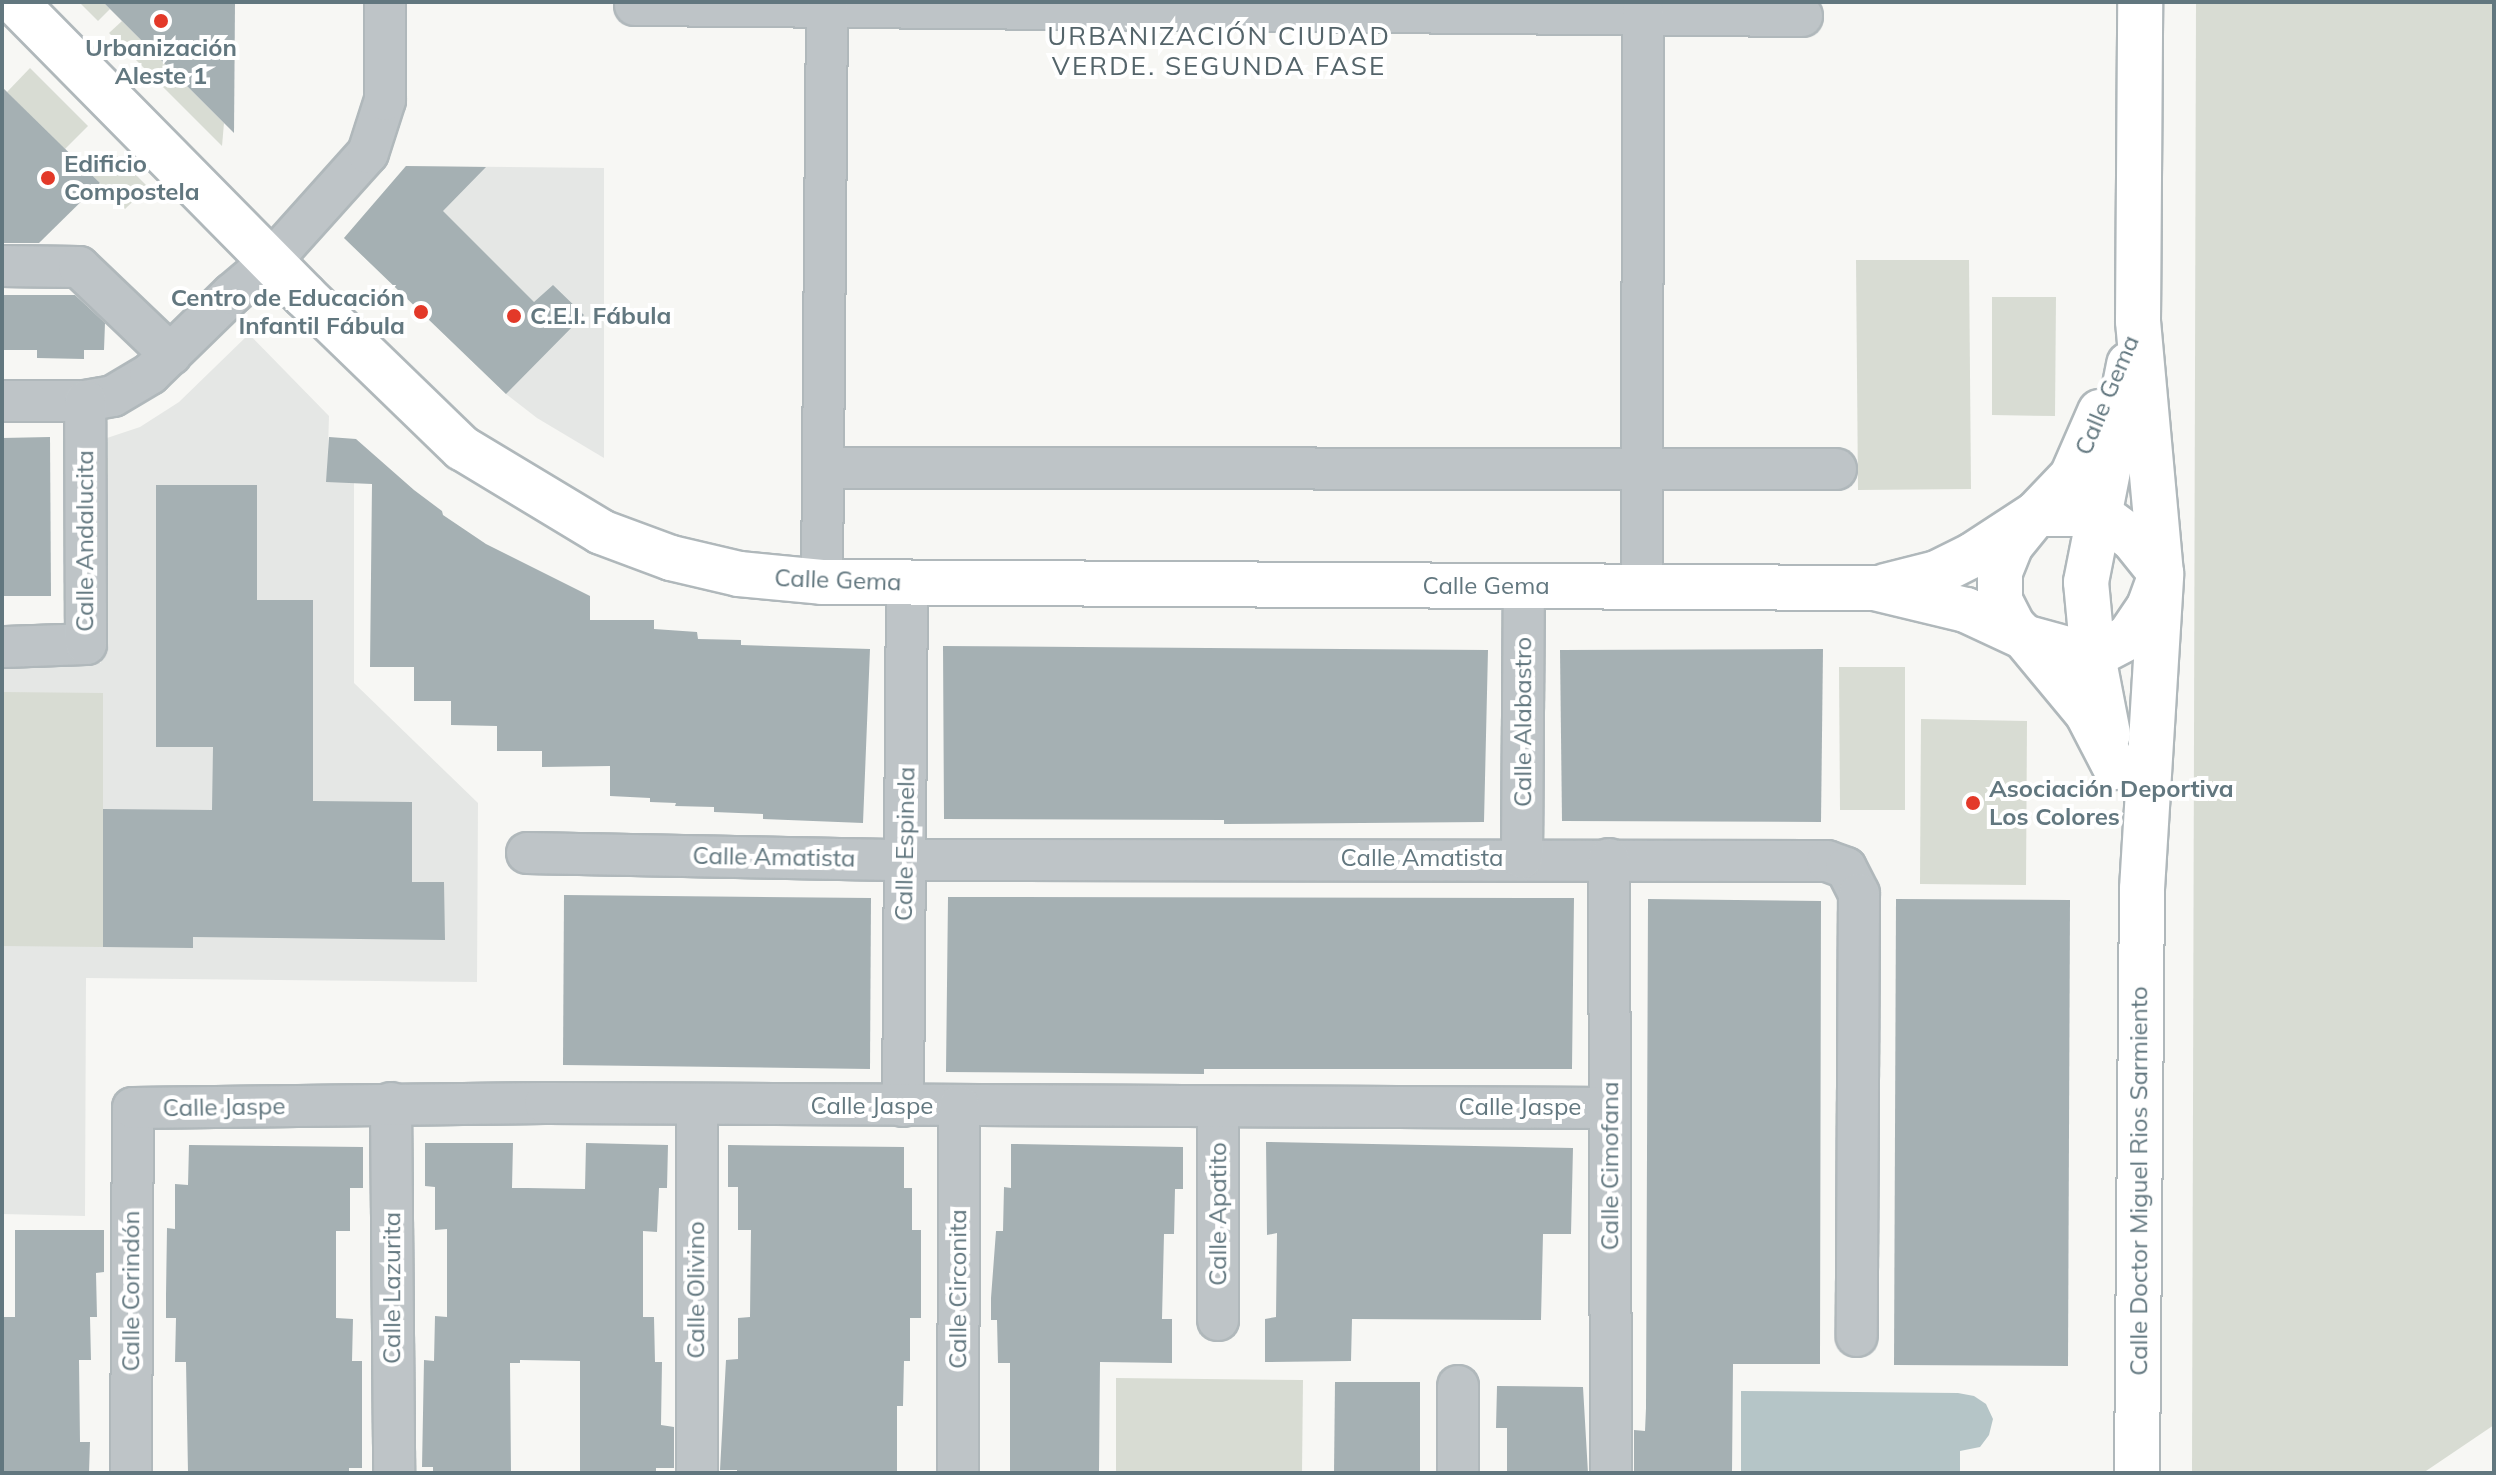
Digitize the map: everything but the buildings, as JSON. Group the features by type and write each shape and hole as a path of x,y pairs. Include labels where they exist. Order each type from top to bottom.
{"street":[{"name":"Calle Gema","path":"15,2 271,261 462,448 601,532 671,558 739,574 822,582 1875,588 1966,610 2024,637 2087,713 2115,767"},
{"path":"2,401 85,401 113,396 150,374 232,294 271,261 368,153 385,100 385,2"},
{"name":"Calle Doctor Miguel Rios Sarmiento","path":"2137,1473 2142,889 2161,574 2138,321 2140,2"},
{"path":"635,5 1802,16"},
{"path":"822,582 827,7"},
{"path":"1642,585 1643,14"},
{"path":"2,266 79,267 171,355"},
{"name":"Calle Gema","path":"1875,588 1937,573 2028,524 2072,476 2138,321"},
{"name":"Calle Doctor Miguel Rios Sarmiento","path":"2138,321 2086,582 2093,656 2142,889"},
{"name":"Calle Andalucita","path":"2,647 86,644 85,401"},
{"path":"824,468 1836,469"},
{"path":"2093,656 2024,637 2005,614 1999,586 2004,558 2028,524 2099,514 2133,539 2161,574"},
{"name":"Calle Doctor Miguel Rios Sarmiento","path":"2093,656 2129,637 2149,607 2161,574"},
{"name":"Calle Espinela","path":"903,1106 907,583"},
{"name":"Calle Alabastro","path":"1522,858 1524,586"},
{"name":"Calle Amatista","path":"527,853 905,860 1522,858 1827,861 1846,868 1859,894 1857,1336"},
{"name":"Calle Cimofana","path":"1609,859 1611,1473"},
{"name":"Calle Jaspe","path":"133,1108 391,1103 1610,1108"},
{"name":"Calle Lazurita","path":"391,1103 394,1473"},
{"name":"Calle Olivino","path":"697,1106 697,1473"},
{"name":"Calle Circonita","path":"958,1471 959,1106"},
{"name":"Calle Apatito","path":"1218,1107 1218,1320"},
{"name":"Calle Corindón","path":"131,1470 133,1108"},
{"path":"1458,1386 1458,1473"}],"shaded area":[{"path":"79,2 103,2 110,9 98,21"},
{"path":"2196,2 2494,2 2494,1425 2423,1473 2192,1473"},
{"path":"122,21 224,123 222,146 109,33"},
{"path":"30,68 88,126 65,149 7,92"},
{"path":"112,151 148,187 125,209 90,173"},
{"name":"C.E.I. Fábula","path":"406,166 604,168 604,458 537,418 506,394 344,238"},
{"path":"1856,260 1969,260 1971,489 1858,490"},
{"path":"1992,297 2056,297 2055,416 1992,415"},
{"path":"249,334 329,416 327,481 354,482 354,683 478,803 477,982 86,978 85,1216 2,1214 2,663 101,663 101,440 140,427 179,402"},
{"path":"1839,667 1905,667 1905,810 1840,810"},
{"path":"2,692 103,693 103,947 2,946"},
{"name":"Asociación Deportiva Los Colores","path":"1921,719 2027,721 2026,885 1920,884"},
{"path":"1116,1378 1303,1380 1302,1473 1116,1473"},
{"path":"1741,1391 1958,1393 1974,1396 1986,1404 1993,1419 1989,1435 1980,1447 1960,1451 1960,1473 1741,1473"}],"place":[{"name":"Urbanización Aleste 1","path":"161,21"},
{"name":"Edificio Compostela","path":"48,178"},
{"name":"Centro de Educación Infantil Fábula","path":"421,312"},
{"name":"C.E.I. Fábula","path":"514,316"},
{"name":"Asociación Deportiva Los Colores","path":"1973,803"}],"district":[{"name":"URBANIZACIÓN CIUDAD VERDE. SEGUNDA FASE","path":"1219,51"}]}
